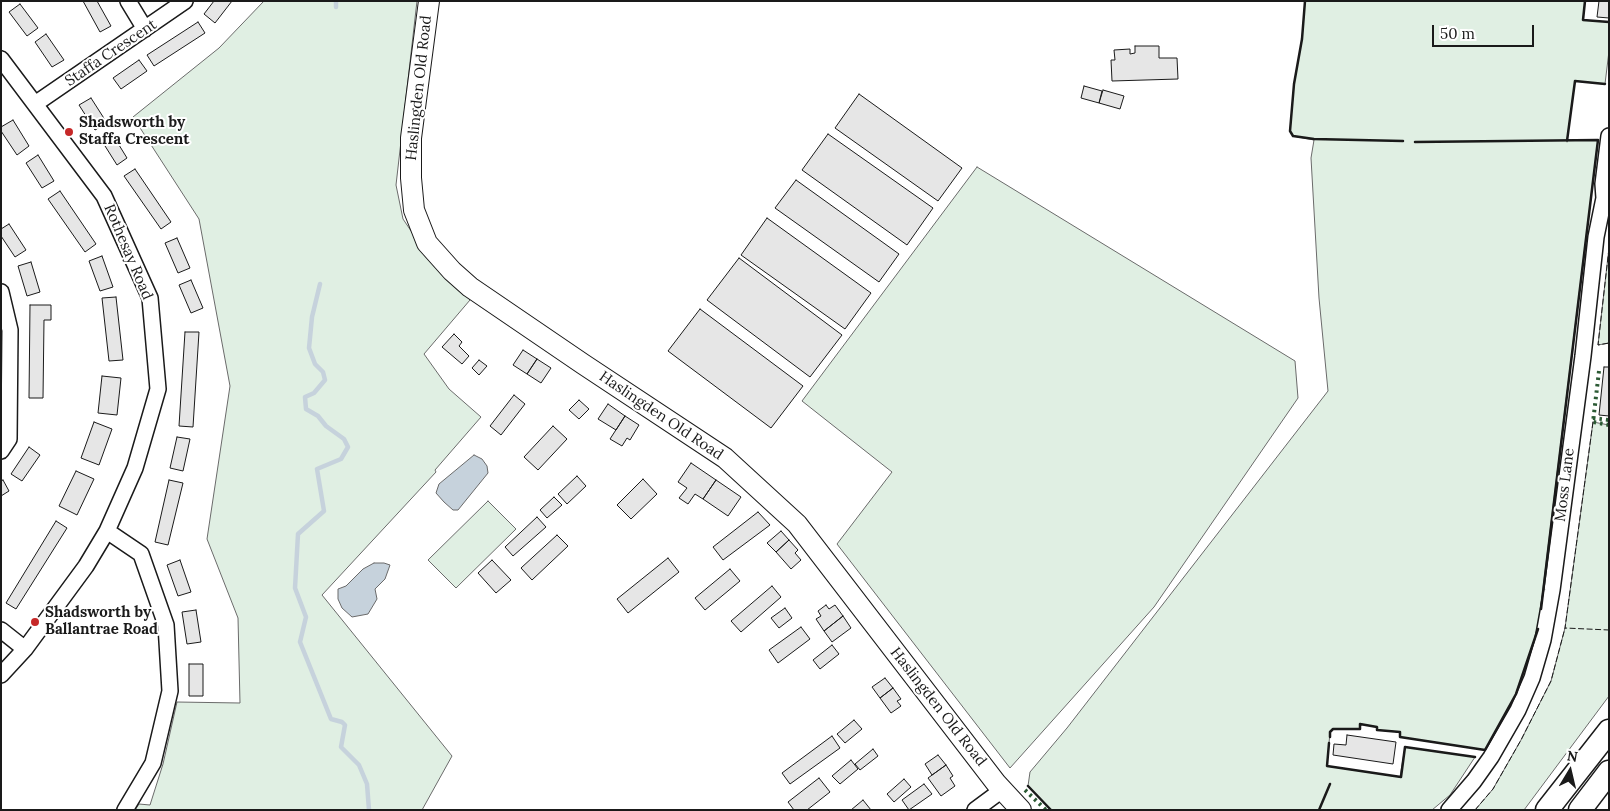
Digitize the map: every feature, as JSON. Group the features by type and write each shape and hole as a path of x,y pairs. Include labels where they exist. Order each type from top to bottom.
{"highway":[{"path":"1548,810 1609,730"},
{"path":"1580,810 1609,772"}],"main road":[{"name":"Haslingden Old Road","path":"429,1 411,138 411,178 414,210 427,243 452,271 470,287 725,458 797,524 1002,790 1021,810"}],"street":[{"path":"128,1 145,29"},
{"name":"Staffa Crescent","path":"35,104 185,1"},
{"name":"Rothesay Road","path":"1,59 104,196 150,298 158,389 135,468 107,531 86,566 25,649 1,675"},
{"name":"Moss Lane","path":"1450,810 1491,757 1518,710 1532,678 1543,640 1552,590 1583,356 1596,237 1604,198 1603,184 1609,136"},
{"path":"1,292 10,330 9,439 1,451"},
{"path":"107,531 141,554 166,626 170,691 153,763 125,810"},
{"path":"1,630 25,649"},
{"path":"975,810 1002,790"}],"green space":[{"path":"264,1 417,1 396,185 403,219 430,259 470,300 424,354 449,389 481,417 435,470 436,472 322,595 452,756 422,810 135,810 139,804 150,805 163,764 177,702 240,703 238,618 207,539 230,386 199,219 133,117 219,48"},
{"path":"1305,1 1585,1 1583,20 1609,22 1609,51 1605,84 1575,81 1567,140 1598,140 1538,629 1516,694 1485,750 1400,737 1400,732 1377,730 1377,727 1361,724 1360,729 1333,729 1330,732 1327,766 1400,777 1405,747 1475,757 1450,795 1432,810 1051,810 1028,786 1030,772 1067,728 1328,391 1319,298 1311,158 1314,140 1293,136 1290,131"},
{"path":"977,167 1295,361 1298,398 1154,607 1010,768 837,544 892,472 802,401"},
{"path":"1609,248 1609,343 1598,345"},
{"path":"1593,422 1609,425 1609,696 1524,810 1475,810 1493,789 1551,681 1565,628"},
{"path":"488,501 516,529 456,588 428,560"}],"shaded area":[{"path":"474,455 482,459 487,466 488,473 458,510 453,510 436,493 439,484"},
{"path":"374,563 390,565 385,579 375,589 377,599 368,614 352,617 342,608 338,599 338,589 346,586 363,569"}],"building":[{"path":"83,1 97,1 111,26 100,32"},
{"path":"214,1 232,1 215,23 204,14"},
{"path":"1599,1 1609,1 1609,18 1597,17"},
{"path":"20,4 38,28 27,36 9,12"},
{"path":"198,22 205,33 154,66 147,55"},
{"path":"46,34 64,60 52,67 35,42"},
{"path":"1135,46 1159,46 1159,58 1177,58 1178,79 1112,81 1111,60 1115,60 1114,50 1130,49 1130,54 1135,53"},
{"path":"139,60 147,71 121,89 113,78"},
{"path":"1084,86 1102,91 1099,103 1081,98"},
{"path":"1103,90 1124,96 1120,109 1099,103"},
{"path":"859,94 962,168 938,201 835,128"},
{"path":"91,98 107,123 95,130 79,105"},
{"path":"13,120 29,146 17,155 1,131 1,127"},
{"path":"111,132 127,158 117,165 100,138"},
{"path":"828,134 933,208 907,245 802,170"},
{"path":"38,155 54,181 42,188 26,163"},
{"path":"135,169 171,222 161,229 124,176"},
{"path":"796,180 899,254 879,282 775,208"},
{"path":"60,191 96,244 85,252 48,199"},
{"path":"767,218 871,293 845,329 741,255"},
{"path":"9,224 26,250 15,257 1,236 1,229"},
{"path":"177,238 190,268 178,273 165,243"},
{"path":"102,256 113,287 100,291 89,261"},
{"path":"739,258 842,335 810,377 707,300"},
{"path":"31,262 40,292 27,296 18,266"},
{"path":"191,280 203,308 191,313 179,285"},
{"path":"116,297 123,360 109,361 102,298"},
{"path":"30,305 51,305 51,320 44,320 43,398 29,398"},
{"path":"700,309 803,386 771,428 668,351"},
{"path":"185,332 199,332 193,427 179,426"},
{"path":"454,334 462,342 459,346 469,356 462,364 442,347"},
{"path":"523,350 537,359 527,374 513,365"},
{"path":"537,359 551,368 541,383 527,374"},
{"path":"479,360 487,366 479,375 472,368"},
{"path":"1604,367 1609,367 1609,416 1599,415"},
{"path":"102,376 121,378 117,415 98,413"},
{"path":"514,395 525,404 501,435 490,426"},
{"path":"579,400 589,409 579,419 569,410"},
{"path":"608,404 625,416 616,430 598,419"},
{"path":"625,416 639,425 630,440 627,438 622,446 610,439"},
{"path":"94,422 112,429 99,465 81,458"},
{"path":"553,426 567,439 538,470 524,457"},
{"path":"177,437 190,439 183,471 170,468"},
{"path":"29,447 40,455 22,481 11,474"},
{"path":"691,463 716,480 703,499 695,494 688,504 679,498 687,488 678,482"},
{"path":"76,471 94,479 77,515 59,506"},
{"path":"577,476 586,486 567,504 558,494"},
{"path":"643,479 657,494 631,519 617,505"},
{"path":"3,480 9,491 1,496 1,481"},
{"path":"169,480 183,483 168,545 155,542"},
{"path":"716,480 741,497 728,516 703,499"},
{"path":"554,497 562,505 547,518 540,510"},
{"path":"758,512 770,525 723,560 713,547"},
{"path":"537,517 546,527 513,556 505,547"},
{"path":"56,521 67,528 16,609 6,603"},
{"path":"781,531 789,540 776,552 767,543"},
{"path":"557,535 568,546 532,580 521,568"},
{"path":"789,540 798,550 795,553 801,560 791,569 776,552"},
{"path":"668,558 679,572 628,613 617,599"},
{"path":"180,560 191,592 178,596 167,565"},
{"path":"492,560 511,580 496,593 478,573"},
{"path":"730,569 740,581 705,610 695,598"},
{"path":"772,586 781,597 741,632 731,621"},
{"path":"826,605 829,609 835,605 843,616 824,631 816,619 821,616 818,611"},
{"path":"785,608 792,618 779,628 771,618"},
{"path":"196,610 201,642 187,644 182,612"},
{"path":"843,616 851,628 832,642 824,631"},
{"path":"801,627 810,639 778,663 769,650"},
{"path":"832,645 839,654 820,669 813,660"},
{"path":"189,664 203,664 203,696 189,696"},
{"path":"885,678 893,688 880,698 872,687"},
{"path":"893,688 901,699 897,701 901,706 891,713 880,698"},
{"path":"854,720 862,729 845,743 837,734"},
{"path":"1347,735 1396,742 1393,764 1333,755 1334,744 1346,745"},
{"path":"832,736 840,748 790,784 782,773"},
{"path":"873,749 878,756 860,770 855,764"},
{"path":"938,755 946,765 932,775 925,764"},
{"path":"851,760 858,769 840,784 832,776"},
{"path":"946,765 953,776 950,778 955,786 941,796 928,778"},
{"path":"819,778 830,792 807,810 794,810 788,802"},
{"path":"904,779 911,787 894,802 887,794"},
{"path":"924,784 932,794 909,810 902,800"},
{"path":"863,800 871,810 851,810"}],"waterway":[{"path":"336,1 336,7"},
{"path":"320,284 312,317 309,348 315,364 323,372 325,380 314,393 305,397 306,409 318,416 326,426 344,439 348,447 341,459 317,469 324,511 298,534 295,588 306,617 300,642 331,719 342,722 345,725 341,747 359,765 367,784 369,810"}],"hedge":[{"path":"1599,371 1593,422 1609,425"},
{"path":"1593,418 1609,420"},
{"path":"1025,790 1046,810"}],"fence":[{"path":"1609,248 1598,345 1609,343"},
{"path":"1593,422 1565,628 1609,630"},
{"path":"1475,810 1493,789 1551,681 1565,628"}],"wall":[{"path":"1305,1 1302,39 1294,84 1290,131 1293,136 1314,139 1403,141"},
{"path":"1585,1 1583,20 1609,22"},
{"path":"1567,141 1575,81 1605,84"},
{"path":"1415,142 1598,140 1541,609"},
{"path":"1330,737 1330,732 1333,729 1360,729 1360,724 1377,727 1377,730 1400,732 1400,737 1485,750 1516,694 1538,629"},
{"path":"1329,743 1327,766 1401,777 1405,747 1475,757"},
{"path":"1319,810 1330,784"},
{"path":"1028,786 1051,810"}],"place":[{"name":"Shadsworth by Staffa Crescent","path":"69,132"},
{"name":"Shadsworth by Ballantrae Road","path":"35,622"}]}
